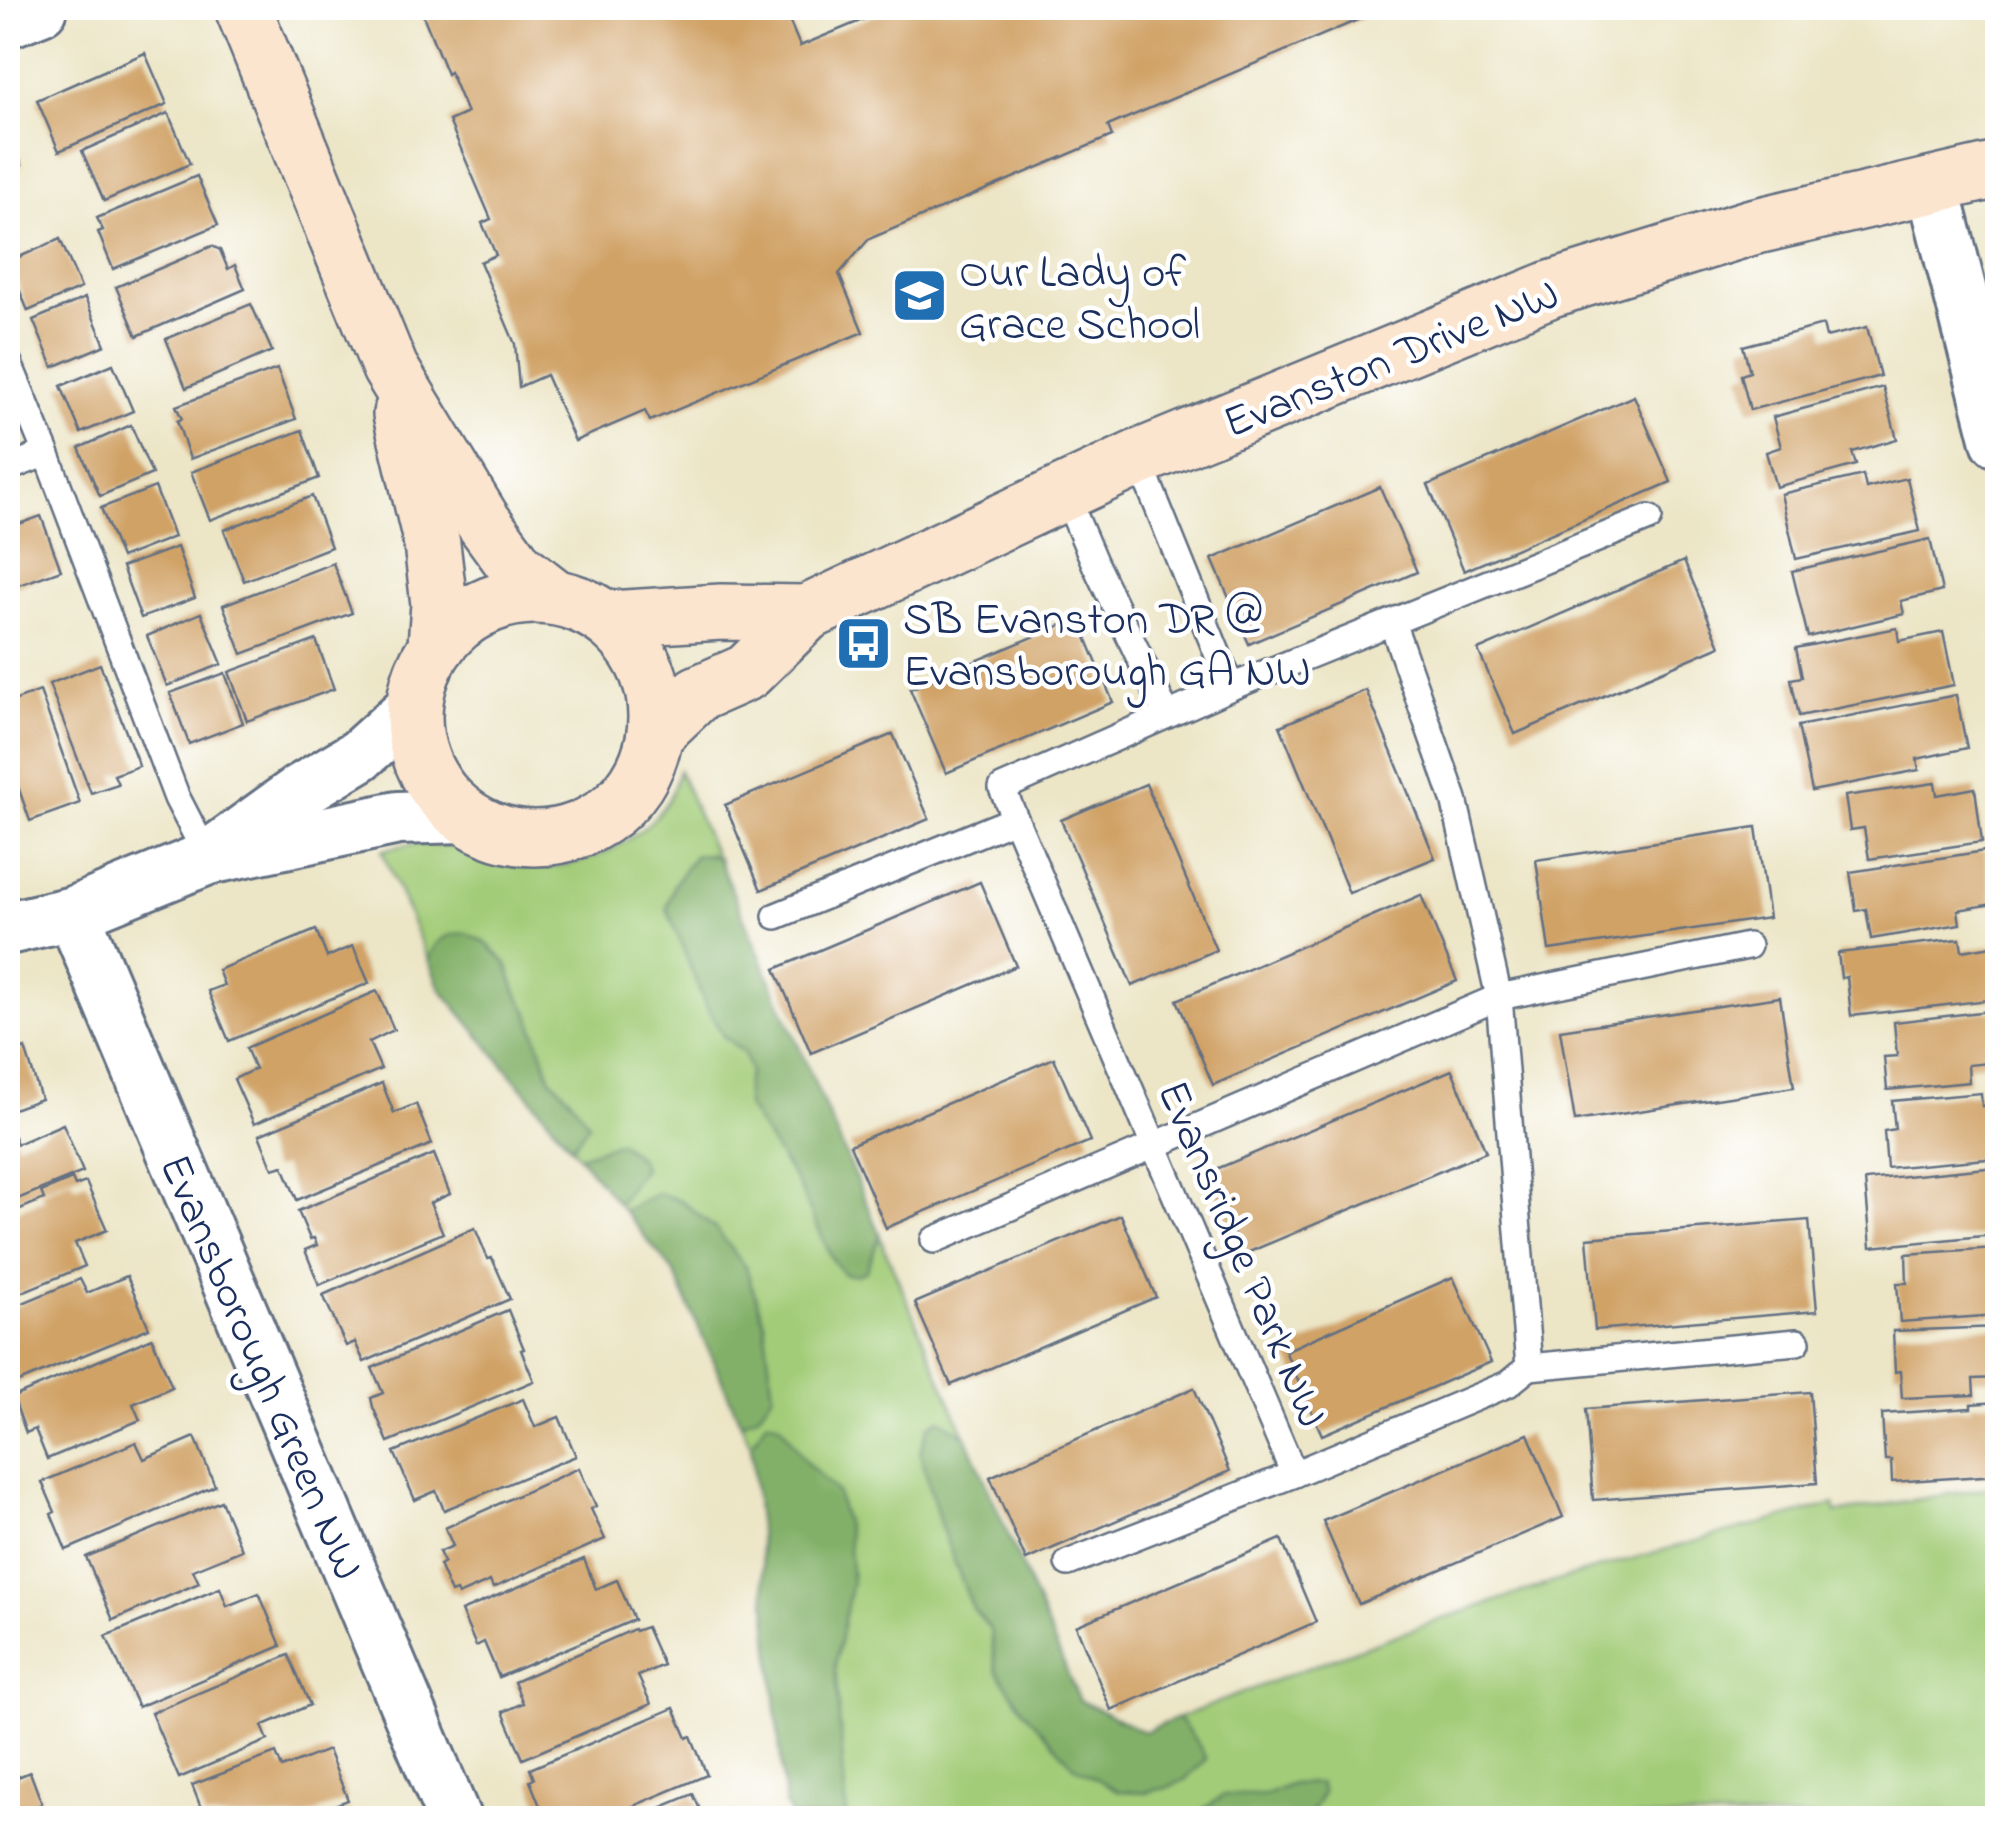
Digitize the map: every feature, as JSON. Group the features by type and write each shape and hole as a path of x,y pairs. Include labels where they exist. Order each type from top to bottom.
{"street":[{"path":"8,22 41,8"},
{"path":"208,858 300,790 360,755 412,708 436,644 439,604 432,544 390,368 243,8"},
{"name":"Evanston Drive NW","path":"656,733 697,694 747,672 806,613 1138,458 1551,289 1752,228 1998,170"},
{"path":"1933,186 1998,442"},
{"path":"390,368 482,520 516,568 553,596 610,620 638,651 654,690 656,733 644,772 619,806 584,829 542,839 529,838 501,834 463,816 435,786 417,749 412,708"},
{"path":"436,644 468,614 495,602 508,597 553,596"},
{"name":"Evanston Drive NW","path":"610,620 721,612 806,613"},
{"path":"8,928 73,913 208,858 398,818 463,816"},
{"name":"Evansborough Green NW","path":"73,913 454,1818"}],"lane":[{"path":"8,361 177,798 208,858"},
{"path":"8,468 46,453"},
{"path":"1138,458 1230,687"},
{"path":"1064,491 1094,564 1167,715"},
{"name":"Evansridge Park NW","path":"1529,1367 1508,1384 1294,1474 1002,788 1230,687 1649,518"},
{"path":"1392,622 1454,799 1499,997 1529,1367 1797,1342"},
{"path":"776,916 1014,819"},
{"path":"934,1240 1499,997 1748,946"},
{"path":"1068,1563 1294,1474"}],"green space":[{"path":"679,771 1079,1700 1144,1732 1428,1624 1629,1560 1834,1504 1836,1513 1997,1486 1997,1818 792,1818 785,1804 751,1446 674,1272 440,988 382,851 432,844 532,868 576,863 638,833 668,800"},
{"path":"707,854 718,858 880,1235 866,1271 856,1275 844,1274 833,1260 798,1185 746,1105 750,1072 744,1053 723,1036 704,1002 667,908 675,883 694,856"},
{"path":"466,933 486,943 507,964 551,1079 589,1124 572,1147 440,988 428,959 442,939"},
{"path":"620,1142 640,1159 643,1168 618,1204 579,1156"},
{"path":"658,1193 682,1201 717,1230 746,1268 764,1322 773,1394 758,1415 741,1423 674,1272 624,1211"},
{"path":"940,1419 966,1436 1079,1700 1144,1732 1178,1718 1206,1759 1185,1780 1146,1792 1119,1791 1074,1766 1024,1711 996,1670 990,1629 973,1609 941,1527 920,1452 929,1426"},
{"path":"766,1421 781,1425 807,1463 837,1492 848,1534 852,1582 835,1665 847,1818 792,1818 785,1804 751,1446"},
{"path":"1319,1783 1323,1792 1308,1818 1197,1818 1224,1795 1265,1795 1292,1784"}],"building":[{"path":"420,8 761,8 763,12 784,8 800,46 891,8 1386,8 1108,126 1112,136 869,239 839,274 863,332 650,421 645,411 575,441 546,375 519,387 515,344 480,262 496,255 482,223 491,219 449,121 467,113"},
{"path":"145,53 167,104 59,151 37,100"},
{"path":"168,113 190,164 104,201 82,151"},
{"path":"8,130 22,165 8,171"},
{"path":"197,176 218,225 113,269 98,232 103,230 97,218"},
{"path":"60,239 81,288 28,311 8,262"},
{"path":"212,246 220,250 228,269 235,265 245,289 137,336 116,287"},
{"path":"85,298 105,345 53,367 33,320"},
{"path":"251,304 272,351 186,388 166,339"},
{"path":"1823,325 1826,337 1867,327 1880,376 1750,410 1741,375 1750,372 1743,346"},
{"path":"113,364 133,411 81,433 61,386"},
{"path":"277,369 296,419 190,459 176,406"},
{"path":"1883,387 1897,439 1852,452 1856,465 1776,487 1766,452 1781,447 1773,417"},
{"path":"1634,396 1671,482 1464,571 1428,485"},
{"path":"131,425 152,474 100,496 79,448"},
{"path":"302,430 319,478 210,520 191,472"},
{"path":"1863,475 1866,488 1907,478 1920,531 1796,559 1781,494"},
{"path":"155,487 174,537 121,558 101,508"},
{"path":"1380,487 1417,572 1249,644 1212,559"},
{"path":"312,496 331,547 244,581 224,530"},
{"path":"41,516 61,570 11,588 8,528"},
{"path":"1930,539 1942,591 1901,601 1904,614 1808,637 1792,571"},
{"path":"177,547 195,598 141,618 122,567"},
{"path":"1684,561 1720,646 1515,734 1478,650"},
{"path":"333,563 352,613 242,654 223,605"},
{"path":"201,613 222,664 167,686 147,636"},
{"path":"1078,618 1113,702 946,773 910,689"},
{"path":"1897,628 1899,641 1943,632 1954,685 1799,716 1791,679 1802,677 1796,648"},
{"path":"316,640 334,689 247,721 229,672"},
{"path":"100,664 139,766 114,775 118,784 91,793 49,684"},
{"path":"225,673 243,723 189,744 170,693"},
{"path":"1366,690 1435,858 1349,893 1280,726"},
{"path":"40,691 80,803 30,821 8,758 8,703"},
{"path":"1956,695 1967,748 1917,759 1919,770 1812,791 1798,726"},
{"path":"893,734 929,819 761,890 725,805"},
{"path":"1935,783 1937,795 1975,788 1982,842 1869,859 1864,828 1850,830 1845,796"},
{"path":"1146,784 1216,950 1132,986 1061,820"},
{"path":"8,797 18,823 8,827"},
{"path":"1756,827 1769,918 1549,950 1536,860"},
{"path":"1985,851 1993,904 1958,910 1960,924 1871,939 1866,909 1856,911 1850,872"},
{"path":"980,882 1016,966 811,1053 775,969"},
{"path":"1421,895 1457,981 1213,1085 1177,1000"},
{"path":"316,930 327,957 353,946 369,983 229,1041 208,991 224,985 218,970"},
{"path":"1960,939 1962,951 1998,945 1998,999 1851,1016 1847,977 1841,978 1838,953"},
{"path":"377,991 394,1030 369,1042 381,1069 254,1124 234,1079 255,1069 246,1048"},
{"path":"1780,997 1794,1087 1575,1121 1560,1030"},
{"path":"1998,1010 1998,1062 1968,1065 1969,1082 1887,1090 1884,1057 1897,1056 1894,1022"},
{"path":"25,1048 41,1099 8,1111 8,1055"},
{"path":"1054,1058 1090,1141 886,1228 850,1145"},
{"path":"1452,1070 1486,1152 1242,1255 1207,1173"},
{"path":"382,1083 394,1113 416,1104 432,1144 297,1200 283,1166 273,1169 259,1135"},
{"path":"1981,1093 1982,1106 1998,1104 1998,1158 1887,1168 1884,1131 1895,1129 1892,1101"},
{"path":"8,1122 17,1144 63,1124 83,1172 8,1203"},
{"path":"434,1154 450,1194 430,1203 443,1233 319,1285 305,1250 317,1245 314,1238 310,1239 298,1211"},
{"path":"1998,1167 1998,1222 1993,1222 1993,1235 1871,1247 1865,1180"},
{"path":"72,1179 75,1186 86,1182 107,1230 75,1243 85,1266 8,1298 8,1214 44,1199 41,1192"},
{"path":"1121,1215 1156,1297 951,1385 915,1303"},
{"path":"1809,1220 1817,1311 1595,1330 1587,1238"},
{"path":"475,1228 510,1299 364,1362 355,1342 346,1346 323,1295"},
{"path":"1995,1248 1998,1315 1900,1322 1897,1283 1907,1283 1906,1254"},
{"path":"127,1276 149,1328 14,1384 8,1368 8,1309 80,1279 87,1293"},
{"path":"1453,1277 1491,1362 1322,1435 1285,1351"},
{"path":"508,1310 534,1381 388,1442 371,1398 383,1393 372,1368"},
{"path":"1998,1327 1998,1378 1973,1379 1974,1395 1902,1398 1900,1371 1895,1372 1893,1331"},
{"path":"152,1338 172,1387 133,1404 140,1420 47,1459 35,1429 26,1433 13,1397"},
{"path":"1194,1388 1230,1471 1026,1560 990,1477"},
{"path":"1810,1392 1817,1483 1593,1500 1586,1409"},
{"path":"523,1399 535,1427 559,1417 576,1456 444,1510 436,1491 415,1500 394,1452"},
{"path":"1998,1402 1998,1475 1892,1482 1891,1460 1885,1460 1882,1414 1971,1408 1971,1404"},
{"path":"1528,1434 1563,1517 1359,1604 1323,1521"},
{"path":"195,1437 215,1486 66,1550 42,1482 136,1442 144,1459"},
{"path":"579,1468 605,1539 493,1588 490,1581 458,1595 456,1591 451,1593 439,1565 444,1562 439,1552 453,1546 445,1528"},
{"path":"221,1501 242,1550 193,1570 199,1583 113,1620 86,1557"},
{"path":"1281,1539 1316,1622 1111,1710 1076,1626"},
{"path":"584,1559 596,1589 617,1580 634,1620 499,1677 484,1642 476,1646 461,1611"},
{"path":"220,1588 227,1606 259,1593 281,1646 138,1707 106,1636"},
{"path":"646,1627 663,1665 638,1676 651,1704 523,1759 503,1712 523,1703 514,1682"},
{"path":"289,1655 310,1705 262,1726 268,1740 179,1778 151,1713"},
{"path":"674,1708 707,1775 605,1818 565,1818 561,1809 544,1816 530,1781 534,1779 530,1769"},
{"path":"328,1750 348,1800 301,1818 205,1818 192,1785 276,1753 282,1768"},
{"path":"8,1752 18,1777 30,1772 42,1804 8,1818"},
{"path":"693,1794 704,1818 636,1818"},
{"path":"349,1810 353,1818 330,1818"}],"place":[{"name":"Our Lady of Grace School","path":"920,296"},
{"name":"SB Evanston DR @ Evansborough GA NW","path":"864,643"}]}
